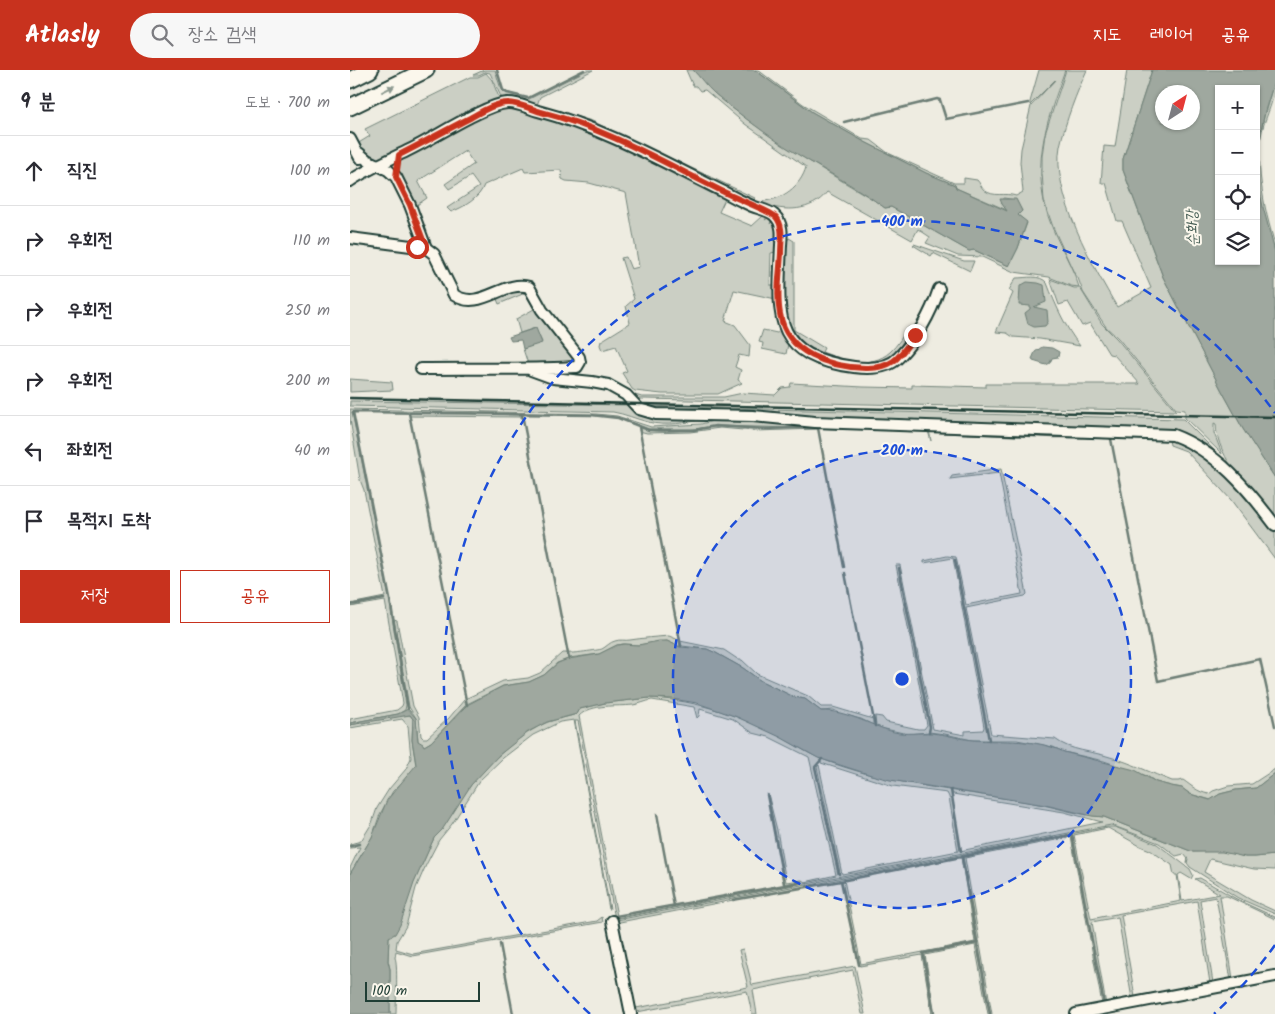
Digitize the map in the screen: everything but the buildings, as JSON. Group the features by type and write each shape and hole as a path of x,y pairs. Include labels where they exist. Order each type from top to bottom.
{"highway":[{"path":"350,80 370,70"},
{"path":"350,107 426,70"}],"street":[{"path":"354,178 483,111 508,103 588,126 638,148 776,217 781,228 779,295 782,321 793,340 814,358 832,363 869,368 892,363 902,354 927,318 939,289"},
{"path":"350,139 359,153 367,160 388,170 396,177 408,200 426,248"},
{"path":"354,178 362,165 359,153"},
{"path":"396,177 399,155"},
{"path":"350,238 426,248 434,254 454,294 460,299 478,299 517,286 529,286 542,310 580,362 577,367 531,370 483,368 421,370"},
{"path":"531,370 553,378 608,385 626,395 640,409 656,414 753,416 815,422 1173,435 1199,448 1222,466 1234,477 1275,525"},
{"path":"612,921 631,1014"},
{"path":"1076,1014 1275,976"}],"shaded area":[{"path":"484,70 495,70 503,91 529,99 587,70 593,70 540,97 537,105 592,121 755,198 754,201 621,137 502,99 490,73 485,72 473,75"},
{"path":"686,70 693,70 714,93 770,136 885,208 891,207 969,251 974,250 1009,266 1027,223 1018,215 1022,211 1016,200 1004,198 1002,204 1009,211 956,188 955,185 926,173 861,140 812,112 755,70 758,70 803,104 862,139 871,140 888,153 954,183 964,183 964,178 977,180 983,189 988,192 1016,196 1023,192 1020,162 1021,149 1031,106 1055,80 1030,105 1039,70 1065,70 1051,110 1042,148 1042,186 1045,206 1052,227 1079,287 1071,286 1049,277 1014,272 982,257 958,256 926,243 930,237 918,229 912,240 827,192 821,199 806,207 789,209 763,204 763,201 777,198 790,191 800,180 806,167 745,124 705,90 700,91 696,86 693,86"},
{"path":"1066,70 1087,70 1072,107 1060,146 1059,165 1062,186 1076,230 1117,307 1151,288 1122,221 1117,221 1106,183 1101,183 1104,146 1115,147 1127,70 1152,70 1123,159 1123,170 1163,277 1243,429 1275,478 1275,520 1247,488 1229,463 1222,450 1216,424 1214,423 1214,433 1222,454 1185,418 1185,410 1176,409 1118,338 1106,327 1083,292 1074,273 1053,227 1044,201 1042,172 1045,134"},
{"path":"486,73 492,80 500,100 383,161 365,156 357,144 370,136 365,129 470,77 478,77"},
{"path":"1275,79 1273,97 1261,138 1260,152 1260,137"},
{"path":"510,106 576,124 726,197 719,212 752,226 763,216 767,217 765,220 768,218 771,221 770,224 772,222 776,229 777,240 776,252 771,253 770,285 776,285 776,299 734,290 725,321 735,325 750,345 749,357 739,355 735,367 741,370 738,380 742,383 718,394 662,394 635,391 622,373 627,371 616,346 602,350 601,341 630,323 626,306 634,299 621,258 626,257 631,269 639,267 626,193 589,183 566,181 562,179 561,170 525,172 523,168 484,185 471,202 451,212 447,208 479,187 471,176 449,189 445,184 474,164 465,151 418,181 427,198 414,207 398,173 401,159 495,109"},
{"path":"1260,168 1261,184 1275,244 1275,252 1260,196"},
{"path":"789,238 794,241 794,330 824,348 822,352 839,358 866,362 882,357 890,352 909,327 915,331 894,357 881,362 867,364 818,356 794,336 783,313 786,242"},
{"path":"914,244 964,261 974,261 970,271 933,253 931,256"},
{"path":"1037,277 1047,283 1061,316 1080,346 1040,339 1013,337 1007,333 996,332 1013,293 1009,290 1016,278"},
{"path":"1050,279 1074,288 1080,288 1102,324 1117,339 1176,411 637,399 631,394 642,397 724,397 743,393 775,395 782,388 790,387 791,383 912,388 912,385 986,387 986,384 1140,384 1114,355 1109,354 1090,323 1082,326 1068,302 1059,305"},
{"path":"525,288 575,356 573,364 529,367 523,349 542,342 535,328 520,333 516,319 534,309 525,293 499,304 496,297"},
{"path":"763,330 777,333 781,331 789,339 786,354 762,349 763,343 759,342"},
{"path":"350,379 392,382 393,390 350,392"},
{"path":"350,401 633,405 704,420 662,424 613,412 350,406"},
{"path":"640,406 1183,419 1219,455 1223,464 1188,438 652,411"},
{"path":"350,409 596,414 617,416 651,427 701,424 725,418 929,429 931,441 928,431 716,426 695,429 648,429 617,417 589,415 450,413 522,415 522,417 410,416 409,413 448,413 354,411 352,412 389,598 406,705 405,710 398,714 350,723 350,719 397,710 403,703 385,601 350,607 384,599 350,604 385,597 364,490 360,480"},
{"path":"714,427 818,429 755,431 720,428 690,432 647,433 639,431 640,428 666,431"},
{"path":"939,430 1169,436 1216,462 1275,529 1275,559 1231,500 1186,451 1170,445 1169,440 937,432"},
{"path":"1001,469 1027,594 1025,596 966,608 991,734 1055,739 1067,746 1118,759 1172,781 1183,780 1198,790 1209,794 1228,786 1252,784 1275,769 1275,773 1256,788 1220,794 1211,800 1190,794 1182,788 1156,782 1147,776 1104,761 1064,752 1053,747 1017,740 972,740 929,732 908,734 876,727 875,716 882,717 886,722 918,729 924,729 927,725 896,565 900,565 933,729 965,735 965,731 983,730 984,727 953,558 924,563 924,561 947,556 956,557 966,605 1022,594 999,473 950,479 952,476"},
{"path":"394,620 397,621 413,706 419,717 421,736 427,738 449,718 464,700 466,705 431,742 423,747 418,741 416,718 409,707"},
{"path":"669,636 679,640 680,647 667,641 638,645 617,645 599,654 569,658 568,653 602,649 617,640"},
{"path":"680,641 724,650 742,660 757,674 808,696 821,707 833,707 873,719 873,725 834,710 821,711 805,699 794,697 761,681 743,668 716,653 707,649 682,646"},
{"path":"562,653 567,653 568,659 557,663 544,675 529,682 503,686 467,704 465,699 503,681 528,678 540,673"},
{"path":"650,698 685,702 735,716 783,738 814,756 869,774 919,785 951,790 1032,803 1104,817 1193,852 1222,851 1245,857 1275,855 1275,870 1254,869 1210,859 1204,872 1251,900 1275,911 1275,914 1238,898 1190,867 1187,863 1188,859 1184,854 1176,856 1159,843 1111,825 615,919 578,721 575,721 609,909 574,720 560,722 533,735 503,758 480,780 452,824 439,840 426,865 416,888 406,926 397,941 396,949 413,954 597,921 602,917 603,922 412,956 396,951 396,1014 390,1014 389,937 434,838 478,776 496,758 527,733 548,722 577,714 580,709 605,703","holes":["652,700 694,707 697,718 700,709 733,719 753,733 769,737 809,757 836,875 805,882 802,880 786,882 777,830 768,794 785,884 801,881 802,883 616,918 579,716 598,707 633,705","821,760 821,763 893,786 947,793 958,851 842,874 819,765 817,767 840,873 838,874 815,767","951,790 953,794 1064,812 1102,822 960,851"]},
{"path":"400,715 410,715 413,719 412,740 416,765 411,774 393,791 380,814 372,837 350,874 350,868 360,847 350,848 359,844 350,846 350,844 361,841 372,823 377,808 389,789 406,769 411,758 408,726 402,719 350,728 350,725"},
{"path":"1107,827 1115,827 1157,844 1190,869 1193,875 1191,879 1181,873 1178,875 1182,901 1220,894 1195,879 1200,878 1240,901 1275,917 1275,919 1227,896 1220,896 1233,979 1275,971 1275,974 1231,980 1216,897 1200,900 1213,983 1210,983 1197,901 1121,915 1135,997 1208,984 1132,999 1118,917 1092,922 1106,1005 1102,1004 1071,837 965,858 992,1014 988,1014 975,945 925,955 935,1014 924,954 976,944 982,970 963,857 1032,842 620,922 618,924 636,1008 748,987 739,950 743,949 752,985 855,966 865,1014 862,1014 853,970 753,990 757,1014 752,1014 747,991 633,1014 617,920","holes":["1108,828 1150,850 1172,865 1174,875 1177,875 1181,901 1091,919 1074,835"]},
{"path":"961,857 976,943 923,953 932,1014 922,955 860,966 842,881 844,880 861,964 975,942"}],"water":[{"path":"693,70 755,70 812,112 861,140 926,173 955,185 956,188 1007,211 1000,199 1016,199 1022,211 1018,215 1027,222 1018,248 1009,266 974,250 969,251 891,207 885,208 781,144 722,100"},
{"name":"순화강","path":"1152,70 1275,70 1275,79 1265,111 1260,136 1260,85 1215,85 1215,265 1260,265 1260,193 1275,252 1275,478 1243,429 1163,277 1123,170 1123,159"},
{"path":"1027,282 1044,285 1046,302 1034,307 1047,310 1048,322 1045,326 1034,327 1028,324 1025,313 1030,309 1030,306 1019,305 1020,286"},
{"path":"536,328 542,343 523,349 521,340 511,341 509,337"},
{"path":"1042,347 1052,348 1059,352 1058,357 1052,358 1050,363 1046,365 1033,361 1035,352"},
{"path":"667,641 680,647 707,649 743,668 761,681 794,697 805,699 821,711 848,715 899,733 932,733 973,740 1042,744 1064,752 1135,770 1156,782 1182,788 1190,794 1210,800 1220,794 1256,788 1275,773 1275,855 1245,857 1222,852 1193,852 1104,817 1045,805 890,780 818,758 780,737 737,717 697,703 650,698 605,703 580,709 577,714 547,722 528,732 499,755 471,785 442,830 434,838 414,883 400,925 395,934 389,937 390,1014 350,1014 350,874 372,837 387,800 416,765 412,740 413,719 410,715 350,725 350,723 398,714 408,709 416,718 418,741 424,746 431,742 467,705 503,686 529,682 544,675 558,663 568,659 599,654 617,645 638,645"}],"waterway":[{"path":"497,70 503,90 507,93 528,98 584,70"},
{"path":"844,122 937,99 940,100 946,119 1028,103"},
{"path":"408,709 390,599 353,412 591,415 618,418 649,430 694,430 715,426 765,429 822,427"},
{"path":"409,413 467,705"},
{"path":"522,414 569,659"},
{"path":"639,427 681,646"},
{"path":"818,428 844,567"},
{"path":"941,432 1096,437"},
{"path":"1109,437 1111,439 1158,681 1260,659 1275,726"},
{"path":"955,560 989,740"},
{"path":"899,568 930,727 929,732"},
{"path":"845,573 875,726"},
{"path":"350,605 384,599"},
{"path":"822,759 815,767 839,874"},
{"path":"951,790 961,851"},
{"path":"767,795 784,884"},
{"path":"657,814 674,906"},
{"path":"733,900 841,881 1072,835 1104,1004"},
{"path":"350,846 359,844"},
{"path":"962,857 990,1014"},
{"path":"841,881 859,965"},
{"path":"616,916 801,882"},
{"path":"934,1014 923,953 977,943"},
{"path":"500,944 513,1014"}],"railway":[{"path":"350,398 1275,417"}],"route":[{"path":"417,247 426,248 410,205 396,177 399,155 483,111 502,104 513,103 605,132 738,199 774,215 781,228 779,295 781,317 786,331 793,340 814,358 845,366 875,368 892,363 897,359 915,335"}]}
